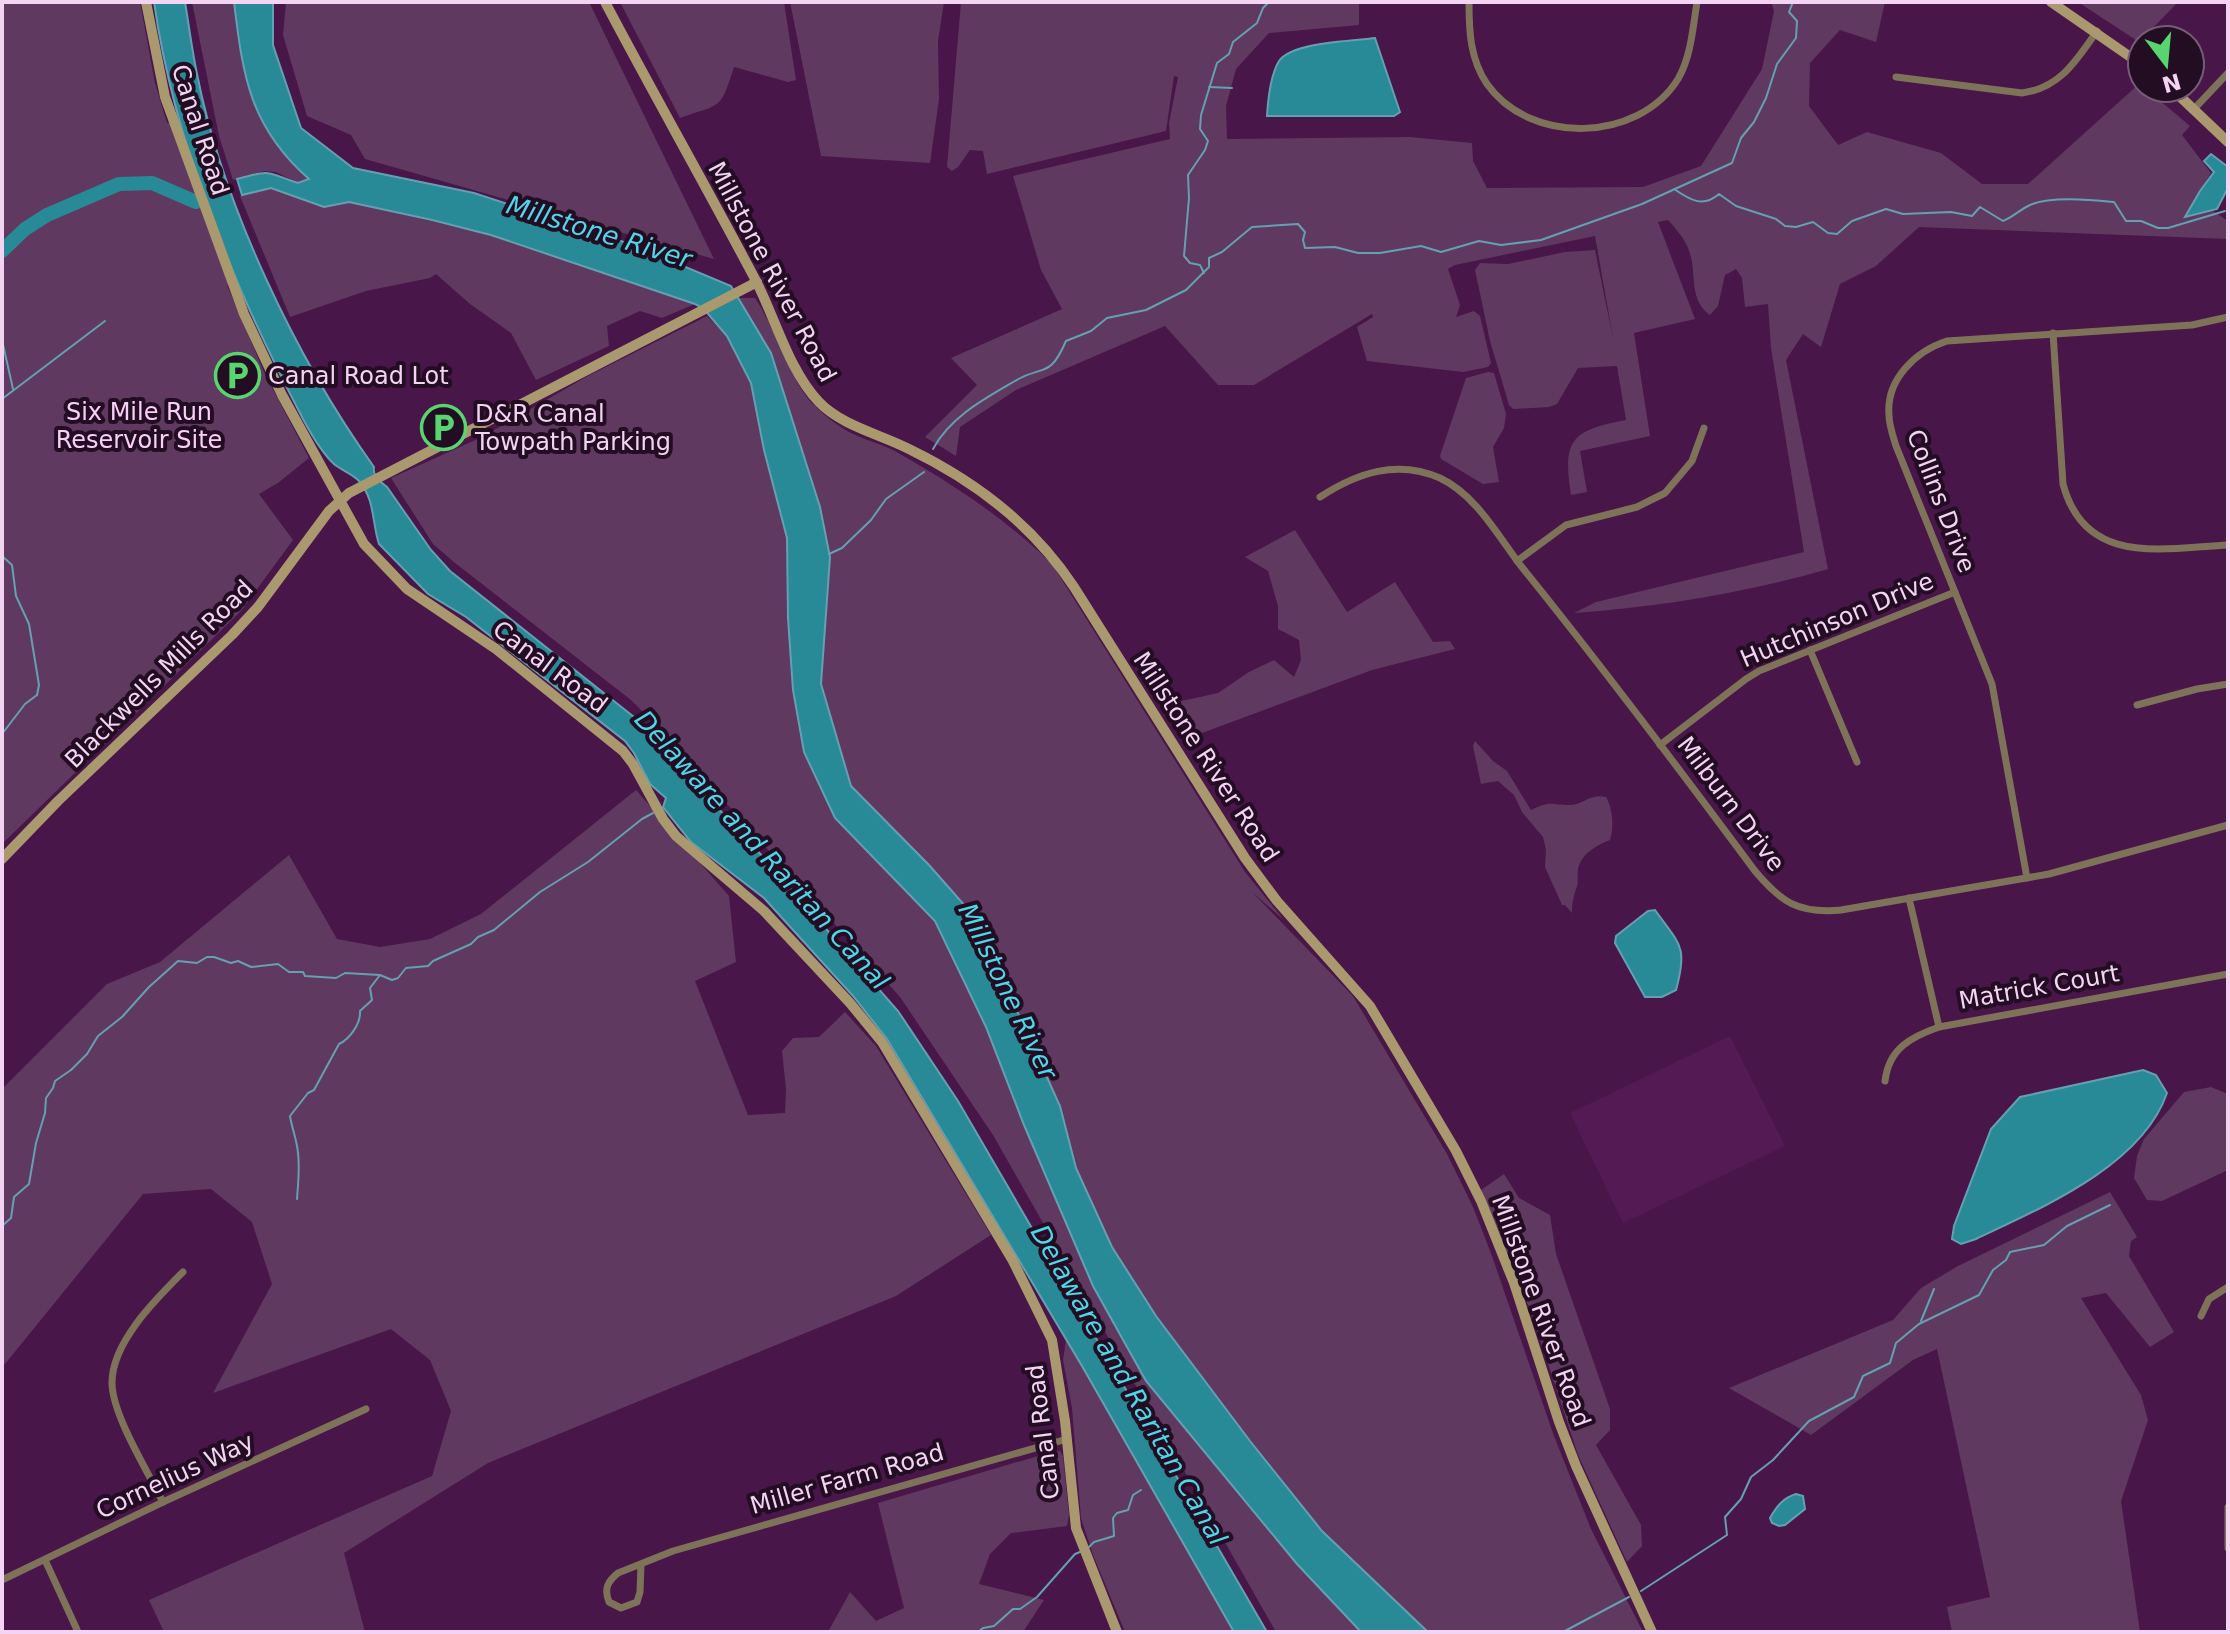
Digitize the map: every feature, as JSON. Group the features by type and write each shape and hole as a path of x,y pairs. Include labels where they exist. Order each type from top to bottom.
{"street":[{"name":"Canal Road","path":"146,2 165,97 244,314 282,395 364,544 391,575 419,598 496,649 623,751 676,836 764,911 842,994 882,1042 986,1215 1044,1321 1054,1350 1076,1528 1117,1632"},
{"name":"Millstone River Road","path":"605,2 757,282 799,373 821,404 846,421 930,460 1004,509 1045,546 1260,880 1383,1025 1456,1151 1481,1201 1514,1283 1554,1409 1576,1466 1652,1632"},
{"path":"1469,2 1472,51 1479,71 1501,101 1523,115 1568,128 1589,128 1632,118 1646,110 1676,81 1691,40 1697,2"},
{"path":"2051,2 2126,53"},
{"path":"1896,77 2022,93 2034,91 2063,76 2097,31"},
{"path":"2194,109 2228,73"},
{"path":"2189,104 2228,142"},
{"name":"Blackwells Mills Road","path":"2,859 58,801 232,635 258,607 340,500 757,282"},
{"name":"Collins Drive","path":"2027,878 1992,684 1896,446 1889,415 1893,391 1905,368 1917,355 1933,346 1966,339 2192,325 2228,317"},
{"path":"2053,333 2063,484 2070,505 2083,524 2100,537 2129,548 2228,545"},
{"path":"1517,561 1566,525 1637,507 1665,493 1686,471 1698,449 1704,428"},
{"name":"Milburn Drive","path":"1320,497 1352,478 1397,468 1428,474 1462,492 1755,871 1781,899 1796,907 1824,912 2027,878 2228,825"},
{"name":"Hutchinson Drive","path":"1660,745 1746,679 1955,592"},
{"path":"1810,650 1857,762"},
{"path":"2137,705 2228,684"},
{"path":"1909,898 1939,1027"},
{"name":"Matrick Court","path":"1885,1081 1890,1059 1899,1046 1939,1027 2228,974"},
{"path":"163,1502 120,1415 112,1387 112,1373 123,1342 183,1272"},
{"path":"2201,1316 2209,1299 2228,1287"},
{"name":"Cornelius Way","path":"2,1580 366,1409"},
{"name":"Miller Farm Road","path":"641,1565 637,1602 621,1608 609,1602 606,1590 611,1578 641,1565 693,1544 1067,1439"},
{"path":"2228,1507 2228,1548"},
{"path":"45,1560 78,1632"}],"shaded area":[{"path":"154,2 185,2 209,124 244,227 291,329 317,378 374,467 376,476 450,571 634,717 765,859 898,1011 958,1101 1267,1632 1234,1632 1082,1366 887,1039 853,996 764,898 691,842 663,807 666,798 650,784 625,741 466,617 428,594 379,544 371,503 364,488 334,464 313,437 254,320 232,268 192,164 164,57"},
{"path":"234,2 273,2 273,45 301,128 353,168 474,193 633,245 731,286 771,353 820,507 830,557 821,684 851,786 974,916 1060,1106 1076,1168 1112,1247 1156,1316 1322,1531 1428,1632 1361,1632 1297,1564 1146,1381 1093,1286 986,1027 935,921 835,818 804,752 793,690 787,538 764,450 751,383 727,336 703,308 695,304 491,235 349,202 324,207 271,188 242,195 237,179 249,176 269,173 298,183 309,179 274,140 253,99 241,54"},
{"path":"1375,38 1400,112 1394,116 1267,116 1273,74 1286,55 1309,46"},
{"path":"2211,154 2228,167 2228,188 2217,209 2185,217 2214,172 2204,161"},
{"path":"1655,910 1676,939 1681,964 1676,990 1662,997 1645,997 1615,943 1616,936 1648,911"},
{"path":"1730,1036 1785,1146 1623,1223 1570,1113"},
{"path":"2143,1070 2156,1075 2167,1093 2154,1119 2136,1142 2113,1163 2086,1182 2002,1227 1961,1244 1952,1239 1954,1226 1991,1129 2020,1097"},
{"path":"1796,1494 1803,1496 1805,1509 1785,1525 1772,1523 1770,1518 1778,1506"}],"green space":[{"name":"Six Mile Run Reservoir Site","path":"2,2 140,2 155,83 167,123 179,120 238,281 227,285 265,374 309,458 259,494 293,540 241,611 2,844"},
{"path":"192,2 234,2 246,77 262,120 290,160 310,179 298,183 276,172 264,171 233,180 219,136"},
{"path":"286,2 589,2 714,259 365,159 351,135 307,116 283,35"},
{"path":"620,2 784,2 796,80 788,82 734,67 726,91 718,103 680,118"},
{"path":"790,2 944,2 938,41 939,99 930,163 821,156"},
{"path":"961,2 1359,2 1359,25 1269,33 1236,69 1226,106 1227,139 1410,137 1472,143 1473,161 1487,188 1643,187 1701,166 1762,69 1774,11 1771,2 1885,2 1876,42 1840,30 1810,63 1809,106 1838,145 1867,132 1941,153 1982,184 2028,184 2126,96 2126,104 2164,104 2190,126 2182,135 2211,173 2195,199 2228,221 2228,239 1919,227 1876,266 1840,284 1821,347 1803,334 1786,360 1828,569 1702,598 1574,613 1596,602 1804,552 1771,348 1768,304 1745,307 1742,278 1736,269 1725,275 1718,306 1710,315 1698,301 1686,244 1668,220 1658,222 1695,319 1634,333 1650,436 1580,451 1587,492 1571,495 1570,449 1582,433 1626,420 1617,366 1578,368 1557,404 1513,409 1509,405 1490,341 1475,270 1480,263 1508,264 1565,252 1595,250 1613,338 1595,236 1448,269 1460,305 1456,317 1474,311 1480,316 1491,363 1488,367 1463,372 1367,361 1357,327 1373,317 1372,314 1254,385 1218,385 1165,326 1016,390 960,427 956,456 925,437 977,385 951,358 1062,309 1041,270 1013,176 1170,139 1169,123 1178,77 1174,76 1166,131 987,174 983,151 970,150 958,167 952,171 947,167"},
{"path":"2078,2 2178,2 2157,24 2126,24 2126,34"},
{"path":"271,188 323,207 349,202 491,235 695,304 662,318 640,311 607,326 609,346 536,380 511,333 470,304 436,274 430,278 366,291 290,317 240,196"},
{"path":"739,298 755,298 798,383 822,413 848,431 893,450 956,488 1015,531 1052,564 1245,872 1284,920 1252,892 1353,996 1447,1154 1473,1207 1554,1436 1591,1529 1643,1632 1428,1632 1322,1531 1156,1316 1112,1247 1076,1168 1060,1106 974,916 851,786 821,684 830,557 771,353"},
{"path":"707,316 727,336 751,383 764,450 787,538 788,618 804,752 835,818 935,921 986,1027 1093,1286 1297,1564 1361,1632 1276,1632 993,1135 900,997 657,726 631,700 433,544 391,478 482,437 586,377"},
{"path":"1494,373 1506,414 1504,428 1493,447 1499,482 1483,484 1440,456 1466,378"},
{"path":"1295,530 1347,612 1395,582 1433,642 1450,641 1455,649 1372,670 1194,736 1177,717 1173,703 1218,693 1274,660 1294,677 1301,660 1299,640 1278,629 1278,606 1268,571 1245,557"},
{"path":"1475,741 1507,771 1531,810 1548,804 1574,804 1606,797 1612,818 1610,840 1582,859 1572,913 1562,905 1545,867 1543,837 1522,812 1514,795 1498,781 1481,784 1473,746"},
{"path":"636,790 729,896 736,962 695,981 748,1115 785,1113 782,1051 793,1038 819,1037 845,1012 876,1046 991,1235 896,1296 488,1463 344,1553 365,1632 164,1632 149,1600 432,1476 451,1411 430,1360 391,1329 213,1393 272,1284 252,1222 211,1189 143,1194 5,1364 2,1363 2,1089 107,984 160,962 289,855 337,939 380,947 430,939 481,914"},
{"path":"2211,1087 2228,1094 2228,1170 2162,1201 2147,1200 2134,1178 2137,1156 2144,1139 2184,1092"},
{"path":"1504,1174 1519,1198 1550,1215 1556,1254 1610,1409 1610,1430 1596,1445 1641,1525 1642,1546 1627,1562 1578,1455 1531,1312 1481,1190"},
{"path":"2110,1192 2137,1237 2131,1241 2129,1256 2174,1332 2150,1347 2106,1293 2081,1298 2141,1395 2148,1420 2121,1501 2140,1632 1952,1632 1947,1607 1990,1597 1937,1349 1913,1360 1811,1435 1729,1388 1893,1320 1921,1288 1958,1266"},
{"path":"1066,1340 1237,1632 1125,1632 1081,1518 1072,1408 1063,1360"},
{"path":"1060,1451 1063,1456 1069,1515 1067,1526 1011,1533 990,1554 979,1584 1044,1600 1023,1632 828,1632 850,1592 876,1621 904,1608 878,1503"}],"waterway":[{"path":"1204,273 1200,265 1190,263 1184,256 1188,175 1208,141 1200,129 1201,115 1217,63 1229,54 1233,42 1257,23 1269,2"},
{"path":"933,449 949,427 969,410 1015,381 1050,366 1066,341 1091,331 1107,318 1146,310 1186,290 1209,267 1209,258 1222,252 1252,227 1298,224 1305,232 1305,248 1335,247 1358,253 1380,253 1421,246 1441,252 1479,241 1501,245 1541,240 1642,204 1732,163 1741,138 1754,122 1766,98 1777,64 1796,38 1797,21 1789,12 1793,2"},
{"path":"1209,87 1232,88"},
{"path":"2,251 25,229 47,215 119,184 152,183 196,202"},
{"path":"1674,189 1696,201 1707,201 1719,194 1736,206 1776,219 1785,226 1796,227 1813,222 1828,233 1837,234 1852,221 1886,209 1903,214 1951,212 1972,216 1980,207 2003,221 2038,202 2094,200 2114,202 2126,221 2141,221 2158,228 2168,228 2225,211"},
{"path":"2,399 105,321"},
{"path":"2,340 13,389"},
{"path":"829,554 842,548 871,520 886,499 924,472"},
{"path":"2,556 12,565 16,596 29,624 39,685 37,695 25,704 2,734"},
{"path":"2,1226 11,1218 14,1197 29,1184 46,1098 55,1081 71,1070 87,1054 98,1036 122,1017 178,961 197,963 214,957 231,963 238,961 251,967 278,964 289,972 303,972 305,976 336,978 345,973 380,975 392,980 406,968 428,966 494,930 540,892 588,862 653,813"},
{"path":"297,1199 299,1159 290,1116 314,1090 339,1044 354,1030 360,1011 372,1000 370,988 380,975"},
{"path":"1641,1591 1727,1535 1725,1517 1741,1499 1751,1477 1773,1460 1809,1421 1854,1397 1863,1376 1890,1363 1896,1343 1919,1324 1979,1295 1993,1270 2006,1260 2010,1252 2044,1245 2067,1226 2110,1205"},
{"path":"1921,1321 1934,1289"},
{"path":"1089,1547 1094,1542 1114,1536 1113,1518 1117,1513 1128,1510 1133,1495 1141,1490"},
{"path":"978,1632 994,1626 1013,1609 1020,1609 1037,1597 1080,1552"},
{"path":"1563,1632 1629,1597"}],"place":[{"name":"Canal Road Lot","path":"237,376"},
{"name":"D&R Canal Towpath Parking","path":"444,428"}],"water label":[{"name":"Millstone River","path":"599,232"},
{"name":"Delaware and Raritan Canal","path":"762,850"},
{"name":"Millstone River","path":"1008,991"},
{"name":"Delaware and Raritan Canal","path":"1129,1385"}]}
